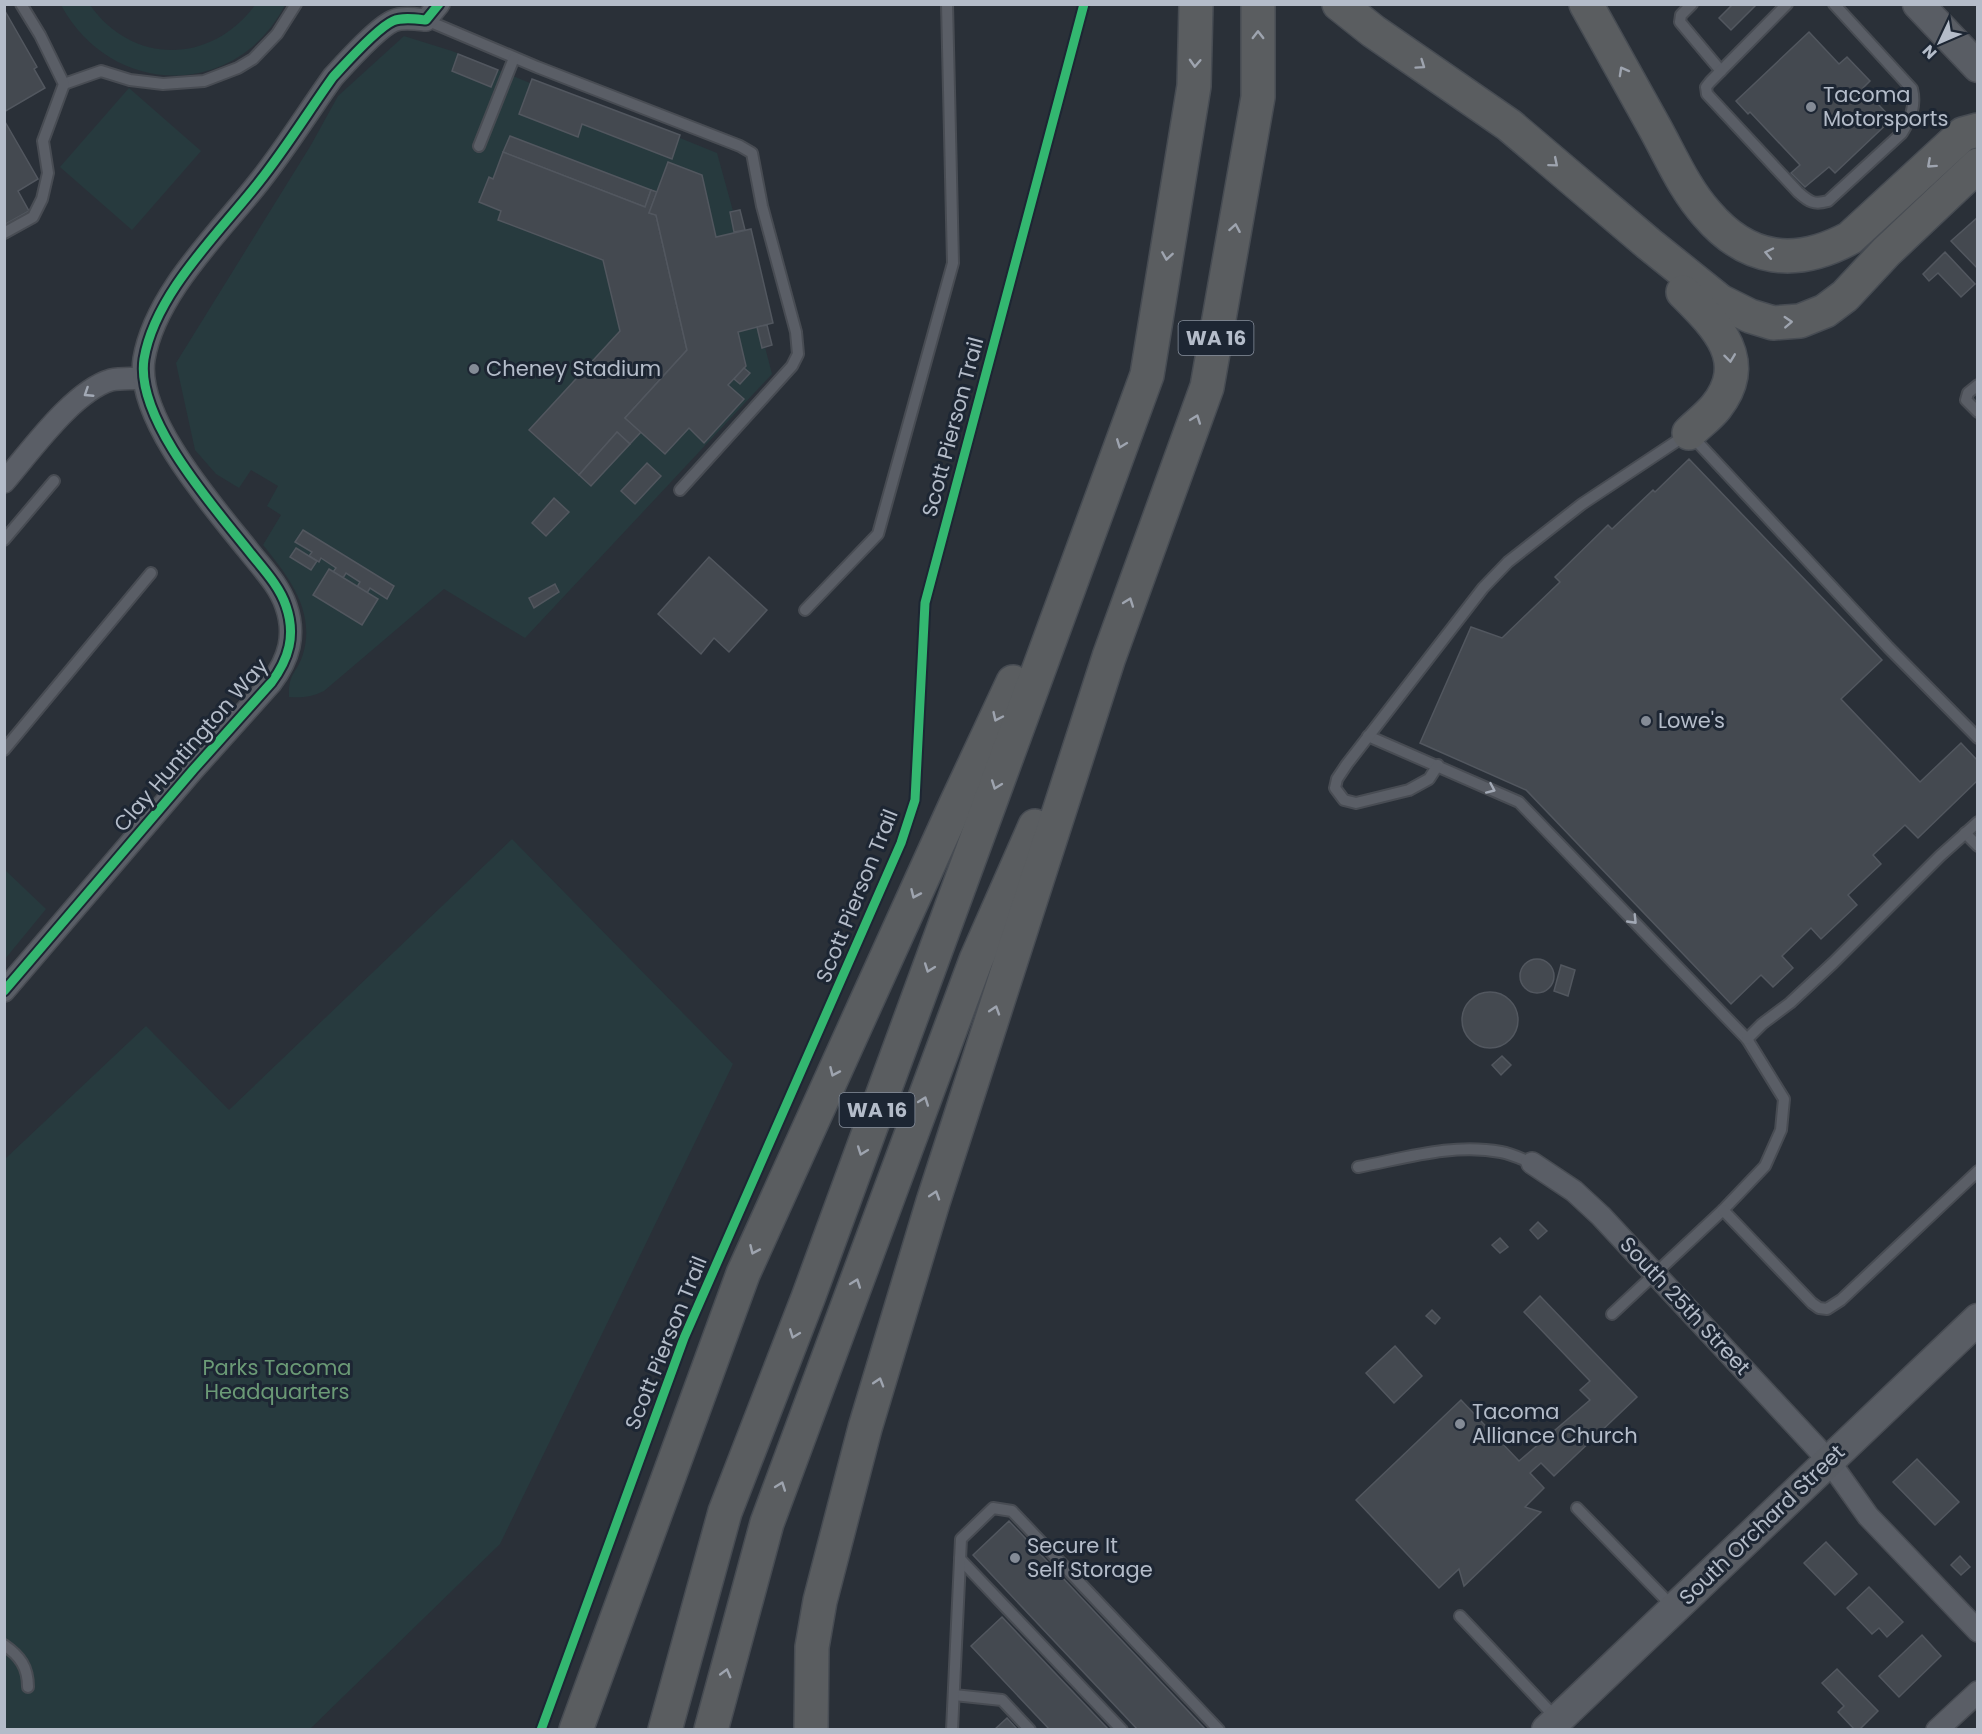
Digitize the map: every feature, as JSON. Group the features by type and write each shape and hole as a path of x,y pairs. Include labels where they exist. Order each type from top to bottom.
{"highway":[{"name":"WA 16","path":"665,1730 725,1512 808,1298 1147,375 1194,86 1196,4"},
{"name":"WA 16","path":"711,1730 771,1512 976,960 1109,657 1208,387 1258,97 1258,4"},
{"path":"1339,4 1373,31 1509,126 1720,301 1750,316 1773,323 1800,321 1825,311 1845,296 1886,252 1977,165"},
{"path":"1586,4 1684,181 1706,214 1728,235 1750,249 1774,255 1800,256 1829,249 1850,238 1963,134 1977,130"},
{"path":"1649,244 1675,284 1720,331 1729,347 1732,364 1725,395 1689,433"},
{"path":"576,1730 743,1274 956,804 1102,494"},
{"path":"794,1730 795,1685 800,1645 807,1617 933,1202 1109,657"},
{"path":"811,1730 812,1647 820,1600 865,1428"}],"main road":[{"path":"1918,4 1977,67"},
{"name":"South Orchard Street","path":"1552,1725 1977,1319"}],"street":[{"path":"4,482 69,407 88,392 111,380 144,378 144,360 150,338 183,275 200,251 260,181 333,78 357,51 393,21 415,18 433,12"},
{"name":"Clay Huntington Way","path":"4,991 193,770 272,683 289,652 291,636 289,619 278,589 209,500 163,432 147,396 144,378"},
{"name":"South 25th Street","path":"1532,1163 1574,1191 1601,1216 1829,1461 1868,1516 1977,1631"},
{"path":"1938,1730 1977,1692"}],"lane":[{"path":"4,233 33,217 42,199 48,173 43,141 64,84 40,35 21,4"},
{"path":"64,84 101,71 130,80 163,84 204,81 238,68 253,58 277,34 296,4"},
{"path":"806,609 878,534 953,263 947,4"},
{"path":"1692,4 1681,15 1680,22 1721,70"},
{"path":"1787,4 1721,70 1706,87 1707,94 1798,192 1810,202 1818,204 1828,201 1902,133 1910,120 1915,100 1912,88 1834,4"},
{"path":"433,12 514,58 731,142 752,153 762,206 796,332 798,354 792,366 680,490"},
{"path":"479,147 514,58"},
{"path":"1977,385 1968,393 1966,400 1977,412"},
{"path":"1437,765 1429,779 1409,790 1356,803 1347,802 1336,791 1336,782 1368,736 1499,570 1582,504 1689,433 1888,647 1977,738"},
{"path":"4,540 54,481"},
{"path":"4,750 151,573"},
{"path":"1368,736 1519,802 1747,1039 1784,1099 1781,1130 1765,1166 1723,1210 1612,1314"},
{"path":"1747,1039 1761,1024 1790,1003 1833,963 1977,822"},
{"path":"1965,833 1977,846"},
{"path":"1358,1167 1451,1149 1504,1152 1532,1163"},
{"path":"1723,1210 1812,1303 1819,1308 1827,1309 1841,1300 1977,1171"},
{"path":"1577,1508 1674,1608"},
{"path":"952,1730 961,1539 993,1509 1012,1511 1220,1730"},
{"path":"960,1559 1122,1730"},
{"path":"1460,1616 1552,1725"},
{"path":"4,1645 20,1657 28,1674 28,1687"},
{"path":"954,1695 1002,1700 1030,1730"}],"green space":[{"path":"61,5 90,5 108,25 128,39 150,47 172,50 195,47 217,38 237,24 255,5 285,5 263,36 236,58 206,71 173,76 141,71 110,58 83,36"},
{"name":"Cheney Stadium","path":"404,36 452,51 530,83 532,79 680,135 680,138 717,153 733,211 740,210 745,230 751,229 773,323 767,325 772,345 765,347 772,374 525,638 444,589 324,691 307,697 289,697 291,678 303,654 306,623 303,609 290,582 263,545 281,515 267,506 278,486 251,470 239,488 216,474 195,450 176,363 311,145 338,96"},
{"path":"129,88 201,151 132,230 60,167"},
{"name":"Parks Tacoma Headquarters","path":"512,839 733,1064 500,1544 310,1729 5,1730 5,1159 146,1026 229,1110"},
{"path":"5,870 46,909 4,959"}],"building":[{"path":"1733,4 1757,4 1731,30 1719,18"},
{"path":"5,11 37,67 34,69 45,88 4,112"},
{"name":"Tacoma Motorsports","path":"1809,32 1839,64 1847,57 1870,81 1863,88 1892,119 1835,173 1829,167 1805,187 1791,173 1800,165 1750,112 1748,114 1736,101"},
{"path":"458,54 498,70 491,87 452,71"},
{"path":"532,79 680,135 672,159 582,124 578,137 519,114"},
{"path":"4,120 38,179 18,191 29,211 4,225"},
{"path":"510,136 651,190 645,207 503,152"},
{"path":"503,152 645,207 651,190 657,192 649,213 656,215 687,350 625,418 641,432 630,444 617,432 579,475 529,430 620,331 603,260 498,220 501,211 479,202 489,177 493,179"},
{"path":"668,162 702,175 716,237 751,229 773,323 738,332 746,366 728,385 744,399 704,443 689,428 665,454 625,418 687,350 656,215 649,213"},
{"path":"740,210 745,230 734,232 730,212"},
{"path":"1978,217 1978,269 1951,241"},
{"path":"1945,252 1975,284 1961,297 1938,273 1929,281 1923,274"},
{"path":"767,325 772,345 762,348 757,327"},
{"path":"744,368 750,373 740,384 734,379"},
{"path":"617,432 630,444 591,486 579,475"},
{"name":"Lowe's","path":"1689,459 1882,660 1841,699 1920,782 1961,743 1978,761 1978,780 1918,838 1905,825 1873,855 1881,864 1848,895 1857,905 1821,939 1811,928 1782,956 1793,968 1773,987 1761,975 1731,1004 1526,790 1420,743 1471,627 1502,638 1560,582 1555,577 1608,525 1612,529"},
{"path":"647,463 661,476 635,504 621,491"},
{"path":"554,498 569,512 546,536 532,523"},
{"path":"303,530 394,586 387,599 370,588 367,593 357,587 360,582 346,573 343,578 333,572 336,568 321,558 319,562 309,556 312,552 295,542"},
{"path":"296,548 317,561 311,570 290,557"},
{"path":"709,557 767,610 729,652 714,638 701,654 658,614"},
{"path":"329,569 378,599 362,625 313,595"},
{"path":"555,584 559,592 534,608 529,598"},
{"path":"1537,959 1549,964 1554,976 1549,988 1537,993 1525,988 1520,976 1525,964"},
{"path":"1561,965 1575,970 1568,996 1554,991"},
{"path":"1484,992 1496,992 1506,996 1514,1004 1518,1020 1514,1036 1506,1044 1496,1048 1484,1048 1474,1044 1466,1036 1462,1026 1462,1014 1466,1004 1474,996"},
{"path":"1502,1056 1511,1065 1501,1075 1492,1065"},
{"path":"1538,1222 1547,1231 1538,1239 1530,1230"},
{"path":"1500,1238 1508,1247 1500,1253 1492,1245"},
{"name":"Tacoma Alliance Church","path":"1540,1296 1637,1397 1554,1476 1541,1463 1530,1473 1544,1488 1525,1507 1541,1512 1464,1586 1459,1569 1439,1588 1356,1500 1461,1400 1519,1461 1590,1400 1580,1390 1590,1381 1524,1312"},
{"path":"1432,1310 1440,1318 1435,1324 1426,1316"},
{"path":"1395,1346 1422,1376 1394,1403 1366,1373"},
{"path":"1917,1459 1959,1502 1935,1525 1893,1482"},
{"path":"1009,1521 1206,1730 1138,1730 973,1555"},
{"path":"1826,1542 1857,1574 1835,1595 1804,1563"},
{"path":"1960,1556 1970,1567 1961,1575 1951,1565"},
{"path":"1869,1587 1903,1622 1887,1637 1879,1628 1872,1634 1847,1608"},
{"path":"1002,1617 1109,1730 1050,1730 971,1646"},
{"path":"1922,1635 1941,1656 1899,1697 1879,1676"},
{"path":"1837,1669 1878,1711 1859,1730 1855,1730 1838,1712 1844,1706 1822,1683"},
{"path":"1007,1718 1018,1730 994,1730"}],"cycle path":[{"path":"4,991 193,770 271,683 282,665 289,646 289,617 279,591 197,486 164,434 152,408 144,382 144,359 150,334 175,287 191,264 269,169 333,77 386,25 401,19 426,20 439,4"},
{"name":"Scott Pierson Trail","path":"541,1730 684,1338 901,843 915,800 925,603 1084,4"}],"place":[{"name":"Tacoma Motorsports","path":"1811,107"},
{"name":"Cheney Stadium","path":"474,369"},
{"name":"Lowe's","path":"1646,721"},
{"name":"Tacoma Alliance Church","path":"1460,1424"},
{"name":"Secure It Self Storage","path":"1015,1558"}]}
